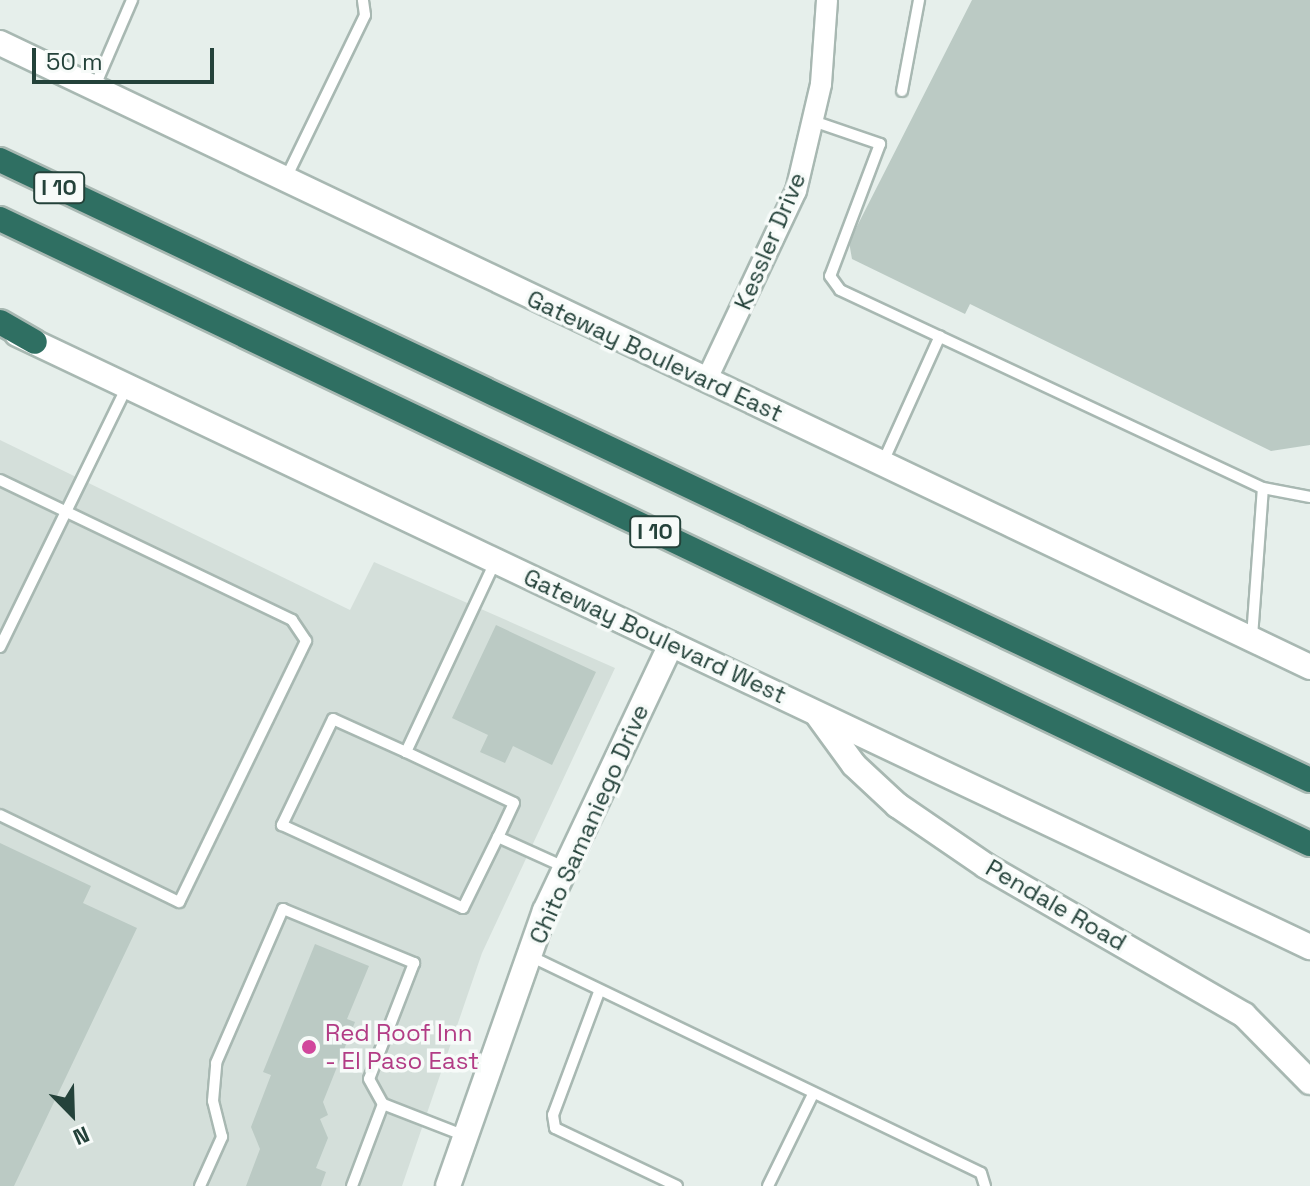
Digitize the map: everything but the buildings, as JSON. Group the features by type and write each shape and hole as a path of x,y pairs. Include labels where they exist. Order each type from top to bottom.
{"highway":[{"path":"0,142 119,216"},
{"name":"I 10","path":"0,160 1310,780"},
{"name":"I 10","path":"0,219 1310,844"},
{"path":"0,324 35,342"}],"main road":[{"name":"Gateway Boulevard East","path":"0,43 1310,667"},
{"name":"Gateway Boulevard West","path":"35,342 1310,947"},
{"name":"Chito Samaniego Drive","path":"448,1186 530,956 565,868 671,644"},
{"name":"Pendale Road","path":"815,712 854,765 897,805 986,866 1244,1015 1310,1082"}],"street":[{"name":"Kessler Drive","path":"706,381 796,191 813,121 827,0"}],"lane":[{"path":"94,88 132,0"},
{"path":"285,179 365,15 363,0"},
{"path":"902,91 919,0"},
{"path":"813,121 880,144 830,276 840,290 1263,488 1310,497"},
{"path":"882,464 940,336"},
{"path":"0,647 127,386"},
{"path":"0,480 292,620 306,641 179,902 0,815"},
{"path":"1252,639 1263,488"},
{"path":"406,752 496,561"},
{"path":"333,719 406,752 514,803 463,908 282,825 333,719"},
{"path":"498,837 565,868"},
{"path":"200,1186 222,1137 213,1101 216,1063 283,909 414,963 369,1079 383,1104 465,1136"},
{"path":"530,956 599,992 981,1173 985,1186"},
{"path":"599,992 553,1115 555,1128 677,1186"},
{"path":"768,1186 813,1094"},
{"path":"352,1186 383,1104"}],"shaded area":[{"path":"0,440 350,610 374,562 615,668 482,953 402,1186 0,1186"}],"place":[{"name":"Red Roof Inn - El Paso East","path":"309,1047"}]}
